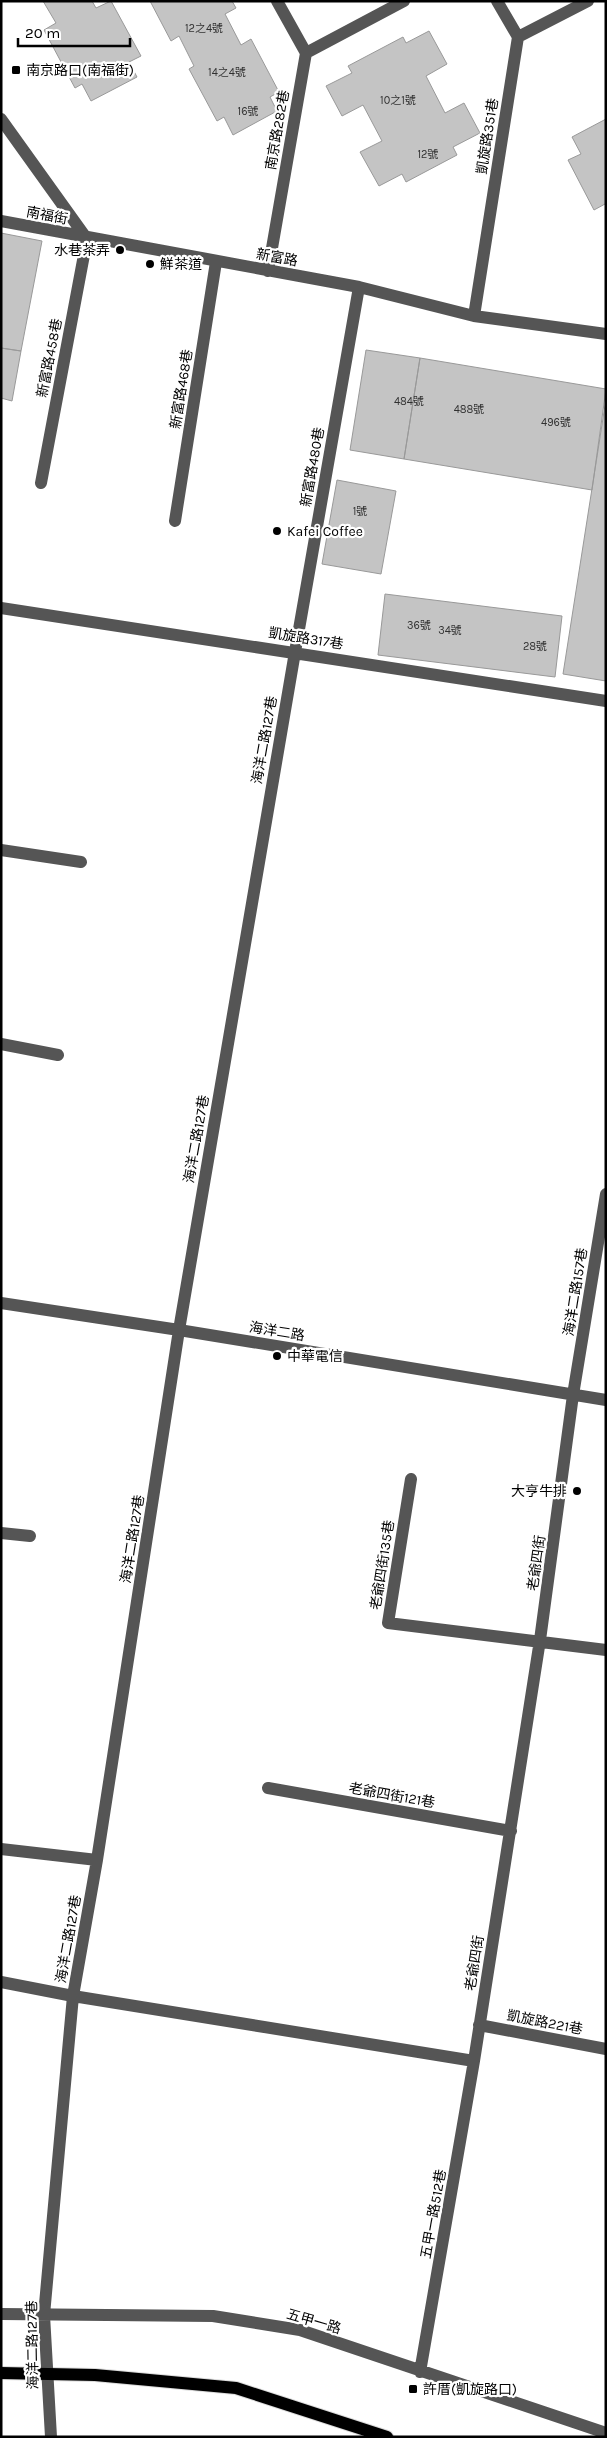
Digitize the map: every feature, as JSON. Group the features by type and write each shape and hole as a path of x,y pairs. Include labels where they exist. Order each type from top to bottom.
{"main road":[{"path":"1,2373 95,2375 236,2388 387,2437"}],"street":[{"path":"277,1 306,53 404,1"},
{"path":"497,1 518,37 588,1"},
{"name":"凱旋路351巷","path":"474,316 518,37"},
{"name":"南京路282巷","path":"268,271 306,53"},
{"path":"1,119 87,239"},
{"name":"南福街","path":"1,221 87,239"},
{"name":"新富路","path":"87,239 359,287 474,316 606,334"},
{"name":"新富路458巷","path":"41,483 87,239"},
{"name":"新富路468巷","path":"175,522 216,262"},
{"name":"新富路480巷","path":"294,652 359,287"},
{"name":"凱旋路317巷","path":"1,608 606,701"},
{"name":"海洋二路127巷","path":"51,2437 44,2315 73,1996 97,1860 179,1330 294,652"},
{"path":"1,850 81,862"},
{"path":"1,1044 58,1055"},
{"name":"海洋二路157巷","path":"573,1395 606,1194"},
{"name":"海洋二路","path":"1,1303 179,1330 606,1400"},
{"name":"老爺四街","path":"474,2061 540,1640 573,1395"},
{"name":"老爺四街135巷","path":"411,1479 388,1623 540,1640"},
{"path":"1,1533 30,1536"},
{"path":"540,1640 606,1650"},
{"name":"老爺四街121巷","path":"268,1788 510,1832"},
{"path":"1,1849 97,1860"},
{"path":"1,1982 73,1996 474,2061"},
{"name":"凱旋路221巷","path":"479,2025 606,2049"},
{"name":"五甲一路512巷","path":"420,2372 474,2061"},
{"name":"五甲一路","path":"1,2314 213,2316 300,2330 420,2372 606,2433"}],"building":[{"path":"43,1 92,1 96,8 111,1 141,56 129,62 137,77 91,101 82,84 75,88 44,30 56,23"},
{"path":"150,1 232,1 236,8 225,14 241,45 251,39 279,92 270,97 277,111 233,135 224,117 217,121 189,69 194,66 179,36 171,41"},
{"path":"429,31 447,64 426,76 445,113 464,103 480,133 453,147 457,155 406,182 402,174 379,186 360,152 382,141 363,105 342,116 326,86 352,73 348,66 403,37 406,43"},
{"path":"606,119 606,206 605,204 594,210 568,160 581,154 572,137"},
{"path":"1,233 42,241 21,351 1,348"},
{"path":"1,348 21,351 12,401 1,398"},
{"path":"366,350 420,358 404,459 350,450"},
{"path":"420,358 606,389 592,490 404,459"},
{"path":"606,399 606,681 563,674"},
{"path":"337,480 396,491 381,574 322,564"},
{"path":"385,594 562,616 555,677 378,655"}],"place":[{"name":"南京路口(南福街)","path":"16,70"},
{"name":"水巷茶弄","path":"120,250"},
{"name":"鮮茶道","path":"150,264"},
{"name":"Kafei Coffee","path":"277,531"},
{"name":"中華電信","path":"277,1356"},
{"name":"大亨牛排","path":"577,1491"},
{"name":"許厝(凱旋路口)","path":"413,2389"}]}
